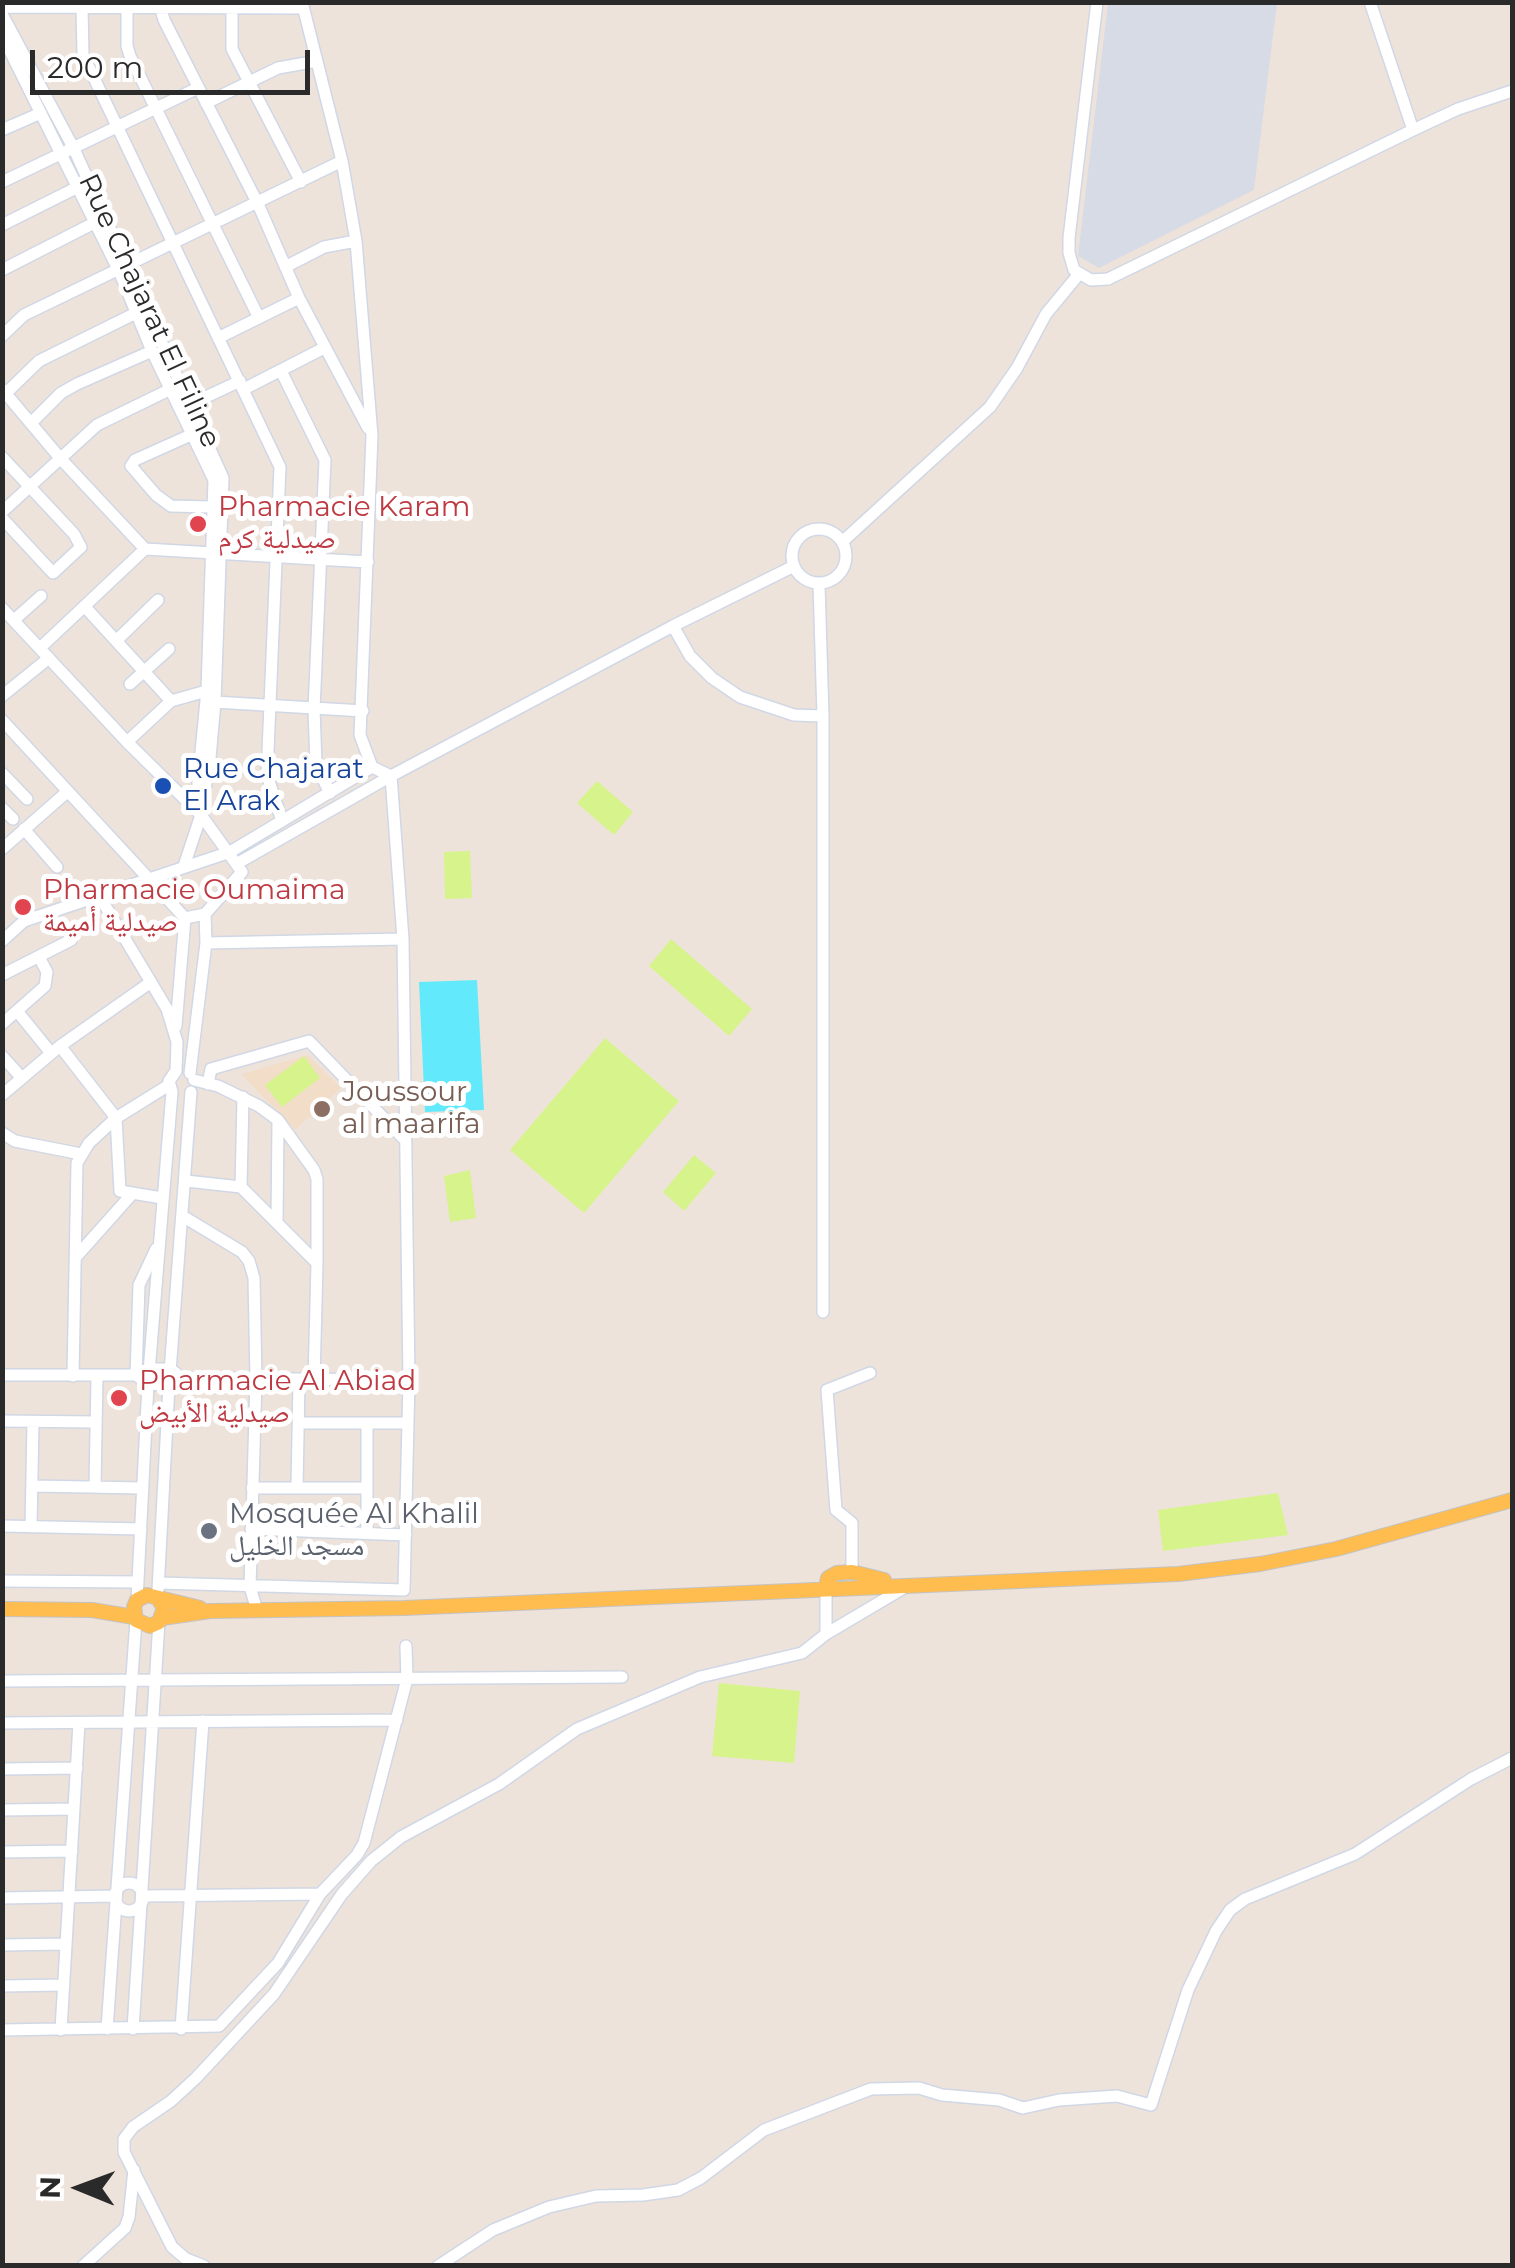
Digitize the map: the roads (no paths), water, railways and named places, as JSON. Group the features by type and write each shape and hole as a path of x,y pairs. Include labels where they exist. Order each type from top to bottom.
{"main road":[{"path":"2,1610 136,1610 150,1626 160,1620 210,1611 404,1608 1178,1574 1260,1564 1354,1545 1512,1500"},
{"path":"826,1587 826,1580 832,1575 852,1572 909,1585"},
{"path":"159,1594 164,1608 160,1620"},
{"path":"136,1610 148,1596 159,1594 210,1611"}],"street":[{"path":"1097,2 1069,238 1071,262 1078,274 1091,280 1108,278 1413,130 1512,91"},
{"path":"1370,2 1413,130"},
{"path":"159,4 258,204 299,298 372,436"},
{"path":"2,10 159,4 301,5 342,161 356,241 372,436 360,735 372,767 391,776"},
{"path":"232,4 232,49 301,182"},
{"path":"82,6 83,55 280,467 266,775 282,821"},
{"path":"128,6 130,56 158,106 259,318"},
{"name":"Rue Chajarat El Filine","path":"2,10 124,268 212,472 215,554"},
{"name":"Rue Chajarat El Filine","path":"2,35 7,55 68,152 76,188 94,223 124,268 152,351 190,404 223,478 215,554 212,694 198,782 200,810 184,866"},
{"path":"206,103 285,65 317,61"},
{"path":"2,182 198,88"},
{"path":"2,130 41,113"},
{"path":"2,336 24,315 342,161"},
{"path":"2,225 76,188"},
{"path":"2,270 94,223"},
{"path":"286,266 324,248 356,241"},
{"path":"842,542 990,408 1046,314 1078,274"},
{"path":"218,338 299,298"},
{"path":"136,312 39,361 4,393 60,458 145,549 368,562"},
{"path":"2,315 12,325"},
{"path":"190,404 282,371 324,348"},
{"path":"31,423 68,389 152,351"},
{"path":"282,371 324,460 314,708 316,765 330,793"},
{"path":"2,457 30,487 78,539 81,547 53,573 2,515 30,487 60,458 97,424 176,386"},
{"path":"194,434 135,460 131,466 170,506 212,506"},
{"path":"827,530 842,542 846,556 842,572 835,579 819,584 802,578 794,566 795,543 809,531 827,530"},
{"path":"2,696 145,549"},
{"path":"238,863 391,776 794,566"},
{"path":"819,584 823,716 823,1312"},
{"path":"14,620 42,596"},
{"path":"118,640 158,600"},
{"path":"2,608 126,742 200,810 238,863 242,872 205,914 185,918"},
{"path":"86,608 171,701"},
{"path":"673,626 690,656 740,697 794,715 823,716"},
{"path":"130,684 169,649"},
{"path":"126,742 171,701 212,694 268,706 363,711"},
{"path":"2,720 185,918 176,1036"},
{"path":"2,941 24,921 230,852 372,767"},
{"path":"2,774 27,799"},
{"path":"391,776 403,939 409,1380 404,1608"},
{"path":"2,849 68,792"},
{"path":"2,808 13,819"},
{"path":"24,829 57,867"},
{"path":"100,898 151,982 176,1036 187,1077 186,1181 169,1385 159,1594 250,1587 404,1590"},
{"path":"170,1088 182,1096 187,1077 206,943 205,914"},
{"path":"206,943 403,939"},
{"path":"2,974 70,940"},
{"path":"2,1024 48,979 39,957"},
{"path":"2,1094 56,1049 151,982"},
{"path":"17,1011 116,1118 121,1192 162,1198"},
{"path":"208,1084 211,1069 310,1041 404,1140"},
{"path":"2,1056 21,1076"},
{"path":"107,2029 170,1078 187,1077 243,1096 278,1120 309,1161 317,1179 314,1380"},
{"path":"74,1376 75,1169 81,1154 116,1118 170,1088"},
{"path":"240,1188 243,1096"},
{"path":"277,1222 278,1120"},
{"path":"2,1133 16,1141 81,1154"},
{"path":"186,1181 240,1188 317,1263"},
{"path":"74,1258 132,1194"},
{"path":"184,1217 242,1252 257,1290 250,1587 257,1610"},
{"path":"136,1376 138,1285 159,1244"},
{"path":"2,1375 136,1376 150,1369 170,1370 182,1378"},
{"path":"852,1572 852,1522 836,1510 827,1390 870,1373"},
{"path":"136,1376 148,1384 169,1385 182,1378 409,1380"},
{"path":"95,1486 97,1377"},
{"path":"297,1488 299,1380"},
{"path":"2,1421 96,1422"},
{"path":"31,1527 33,1422"},
{"path":"299,1423 408,1424"},
{"path":"366,1424 367,1532"},
{"path":"32,1486 143,1488"},
{"path":"252,1488 367,1488"},
{"path":"2,1526 141,1528"},
{"path":"251,1529 406,1535"},
{"path":"2,1581 138,1582"},
{"path":"204,2266 186,2259 172,2247 124,2152 127,2133 171,2101 260,2010 288,1976 342,1894 385,1849 499,1784 557,1741 596,1720 700,1677 790,1658 909,1585"},
{"path":"826,1587 826,1634"},
{"path":"133,2029 160,1620"},
{"path":"2,2030 219,2026 278,1963 320,1894 364,1843 407,1679 406,1646"},
{"path":"2,1681 622,1677"},
{"path":"2,1723 397,1720"},
{"path":"61,2030 79,1722"},
{"path":"181,2028 203,1722"},
{"path":"438,2266 493,2230 548,2208 596,2196 678,2190 701,2178 764,2130 871,2089 919,2088 999,2100 1023,2108 1059,2100 1117,2096 1150,2105 1188,1990 1230,1910 1245,1899 1354,1854 1470,1779 1512,1758"},
{"path":"2,1769 77,1768"},
{"path":"2,1810 74,1809"},
{"path":"2,1852 72,1850"},
{"path":"127,1883 136,1884 143,1896 141,1904 130,1910 118,1905 116,1896 127,1883"},
{"path":"143,1896 320,1894"},
{"path":"2,1898 116,1896"},
{"path":"2,1944 66,1944"},
{"path":"2,1986 64,1985"},
{"path":"83,2266 124,2228 129,2217 134,2170"}],"water":[{"path":"477,980 484,1110 425,1112 419,982"}],"place":[{"name":"Pharmacie Karam صيدلية كرم","path":"198,524"},
{"name":"Rue Chajarat El Arak","path":"163,786"},
{"name":"Pharmacie Oumaima صيدلية أميمة","path":"23,907"},
{"name":"Joussour al maarifa","path":"322,1109"},
{"name":"Pharmacie Al Abiad صيدلية الأبيض","path":"119,1398"},
{"name":"Mosquée Al Khalil مسجد الخليل","path":"209,1531"}]}
